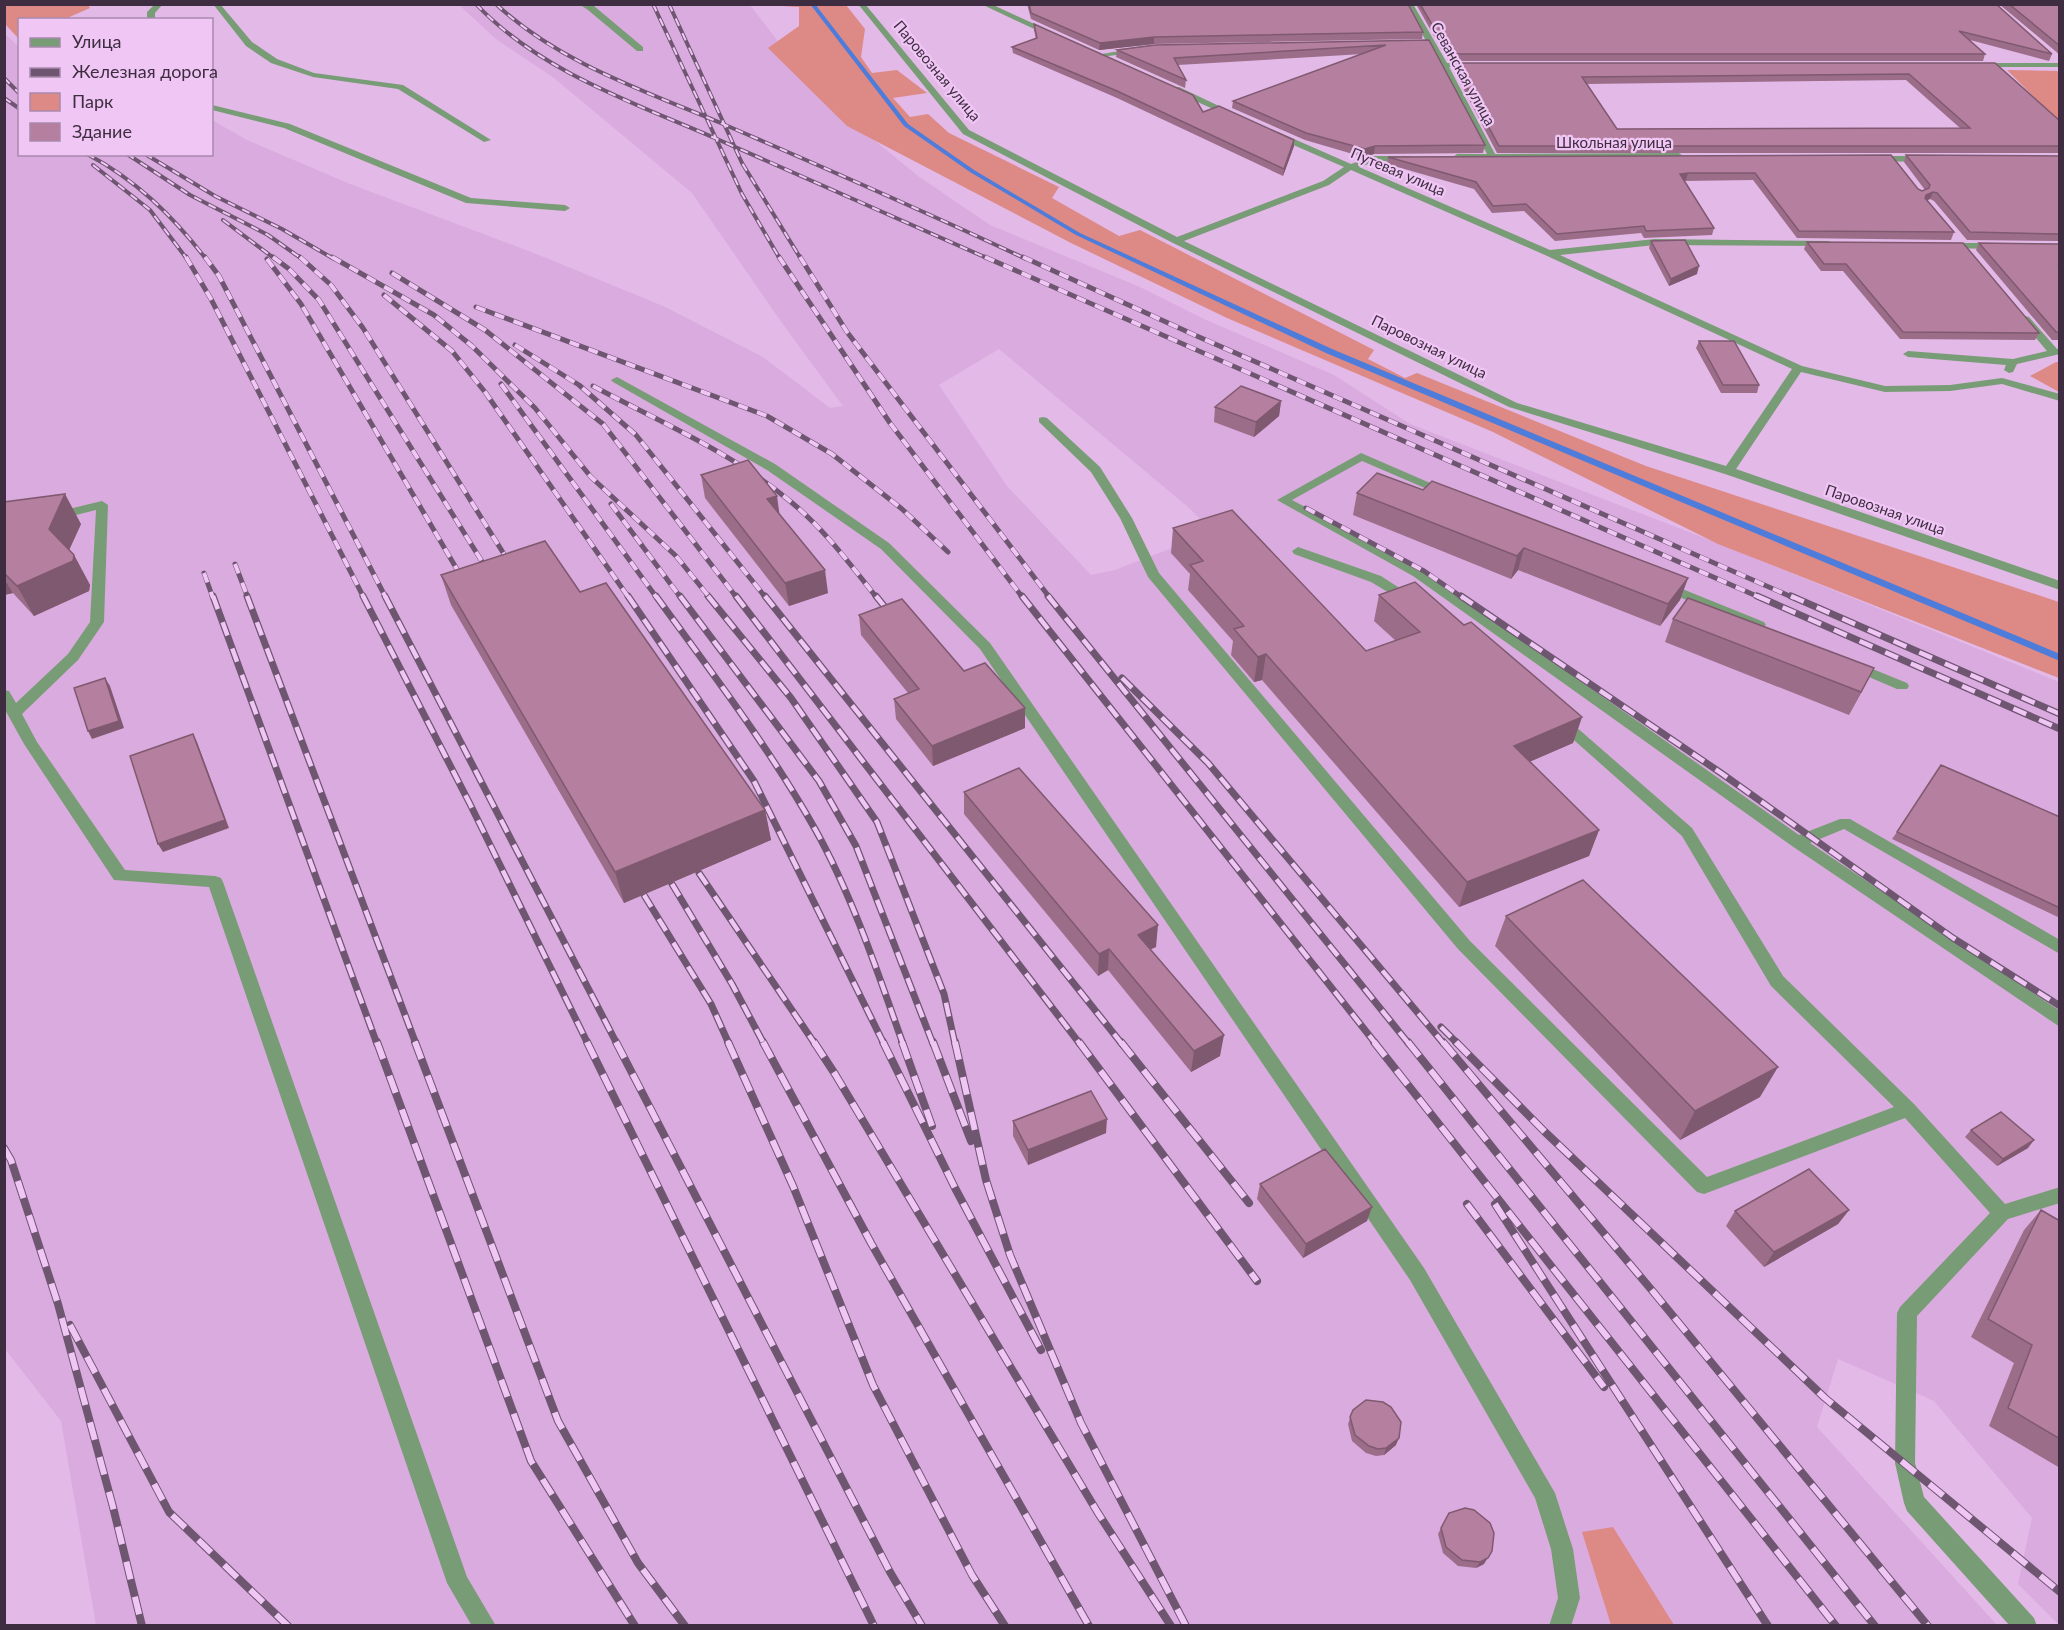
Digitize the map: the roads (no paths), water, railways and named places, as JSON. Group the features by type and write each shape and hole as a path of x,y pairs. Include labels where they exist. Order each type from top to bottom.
{"street":[{"path":"152,18 151,12 160,4"},
{"path":"216,4 249,44 274,61 313,75 400,87 487,140"},
{"path":"582,4 591,8 640,49"},
{"name":"Паровозная улица","path":"861,4 966,132 1176,241 1513,405 1729,471 2060,586"},
{"path":"984,4 1058,36"},
{"name":"Севанская улица","path":"1409,4 1492,156"},
{"path":"1420,43 1431,43"},
{"path":"1090,50 1122,64"},
{"path":"1100,55 1143,50"},
{"path":"2051,56 2060,64"},
{"path":"1965,65 2060,64"},
{"path":"1444,65 1480,65"},
{"path":"1165,84 1241,118"},
{"path":"213,108 287,126 470,201 565,208"},
{"name":"Путевая улица","path":"1274,133 1548,253 1798,368 1885,389 1950,388 2002,381"},
{"name":"Школьная улица","path":"1445,157 1693,156"},
{"path":"1176,241 1326,183 1350,167 1374,159 1421,158"},
{"path":"1860,158 1937,159"},
{"path":"1893,159 1900,168"},
{"path":"1548,253 1655,242 1838,244"},
{"path":"1959,242 1970,255"},
{"path":"1939,245 1959,242 2005,246"},
{"path":"1908,354 2013,362 2056,351 2015,307"},
{"path":"2013,362 2002,381 2060,398"},
{"path":"1729,471 1798,368"},
{"path":"617,380 771,467 885,546 985,646 1417,1274 1544,1493 1562,1549 1569,1598 1560,1626"},
{"path":"1043,420 1096,470 1126,518 1153,574 1464,945 1704,1186 1908,1109"},
{"path":"1461,499 1361,457 1283,500 1419,573 1797,842 2060,1020"},
{"path":"15,713 73,657 98,622 102,505 48,518"},
{"path":"1298,551 1376,579 1425,609"},
{"path":"1648,578 1770,630"},
{"path":"1836,658 1902,686"},
{"path":"4,694 30,744 120,876 215,882 458,1582 485,1626"},
{"path":"1550,712 1688,832 1777,981 1908,1109 2002,1213"},
{"path":"1797,842 1845,823 2060,948"},
{"path":"2026,1626 1916,1503 1905,1463 1907,1313 2002,1213 2060,1195"}],"waterway":[{"path":"812,4 906,125 972,171 1078,234 1329,351 2060,658"}],"railway":[{"path":"476,4 501,28 558,67 621,98 716,139"},
{"path":"496,4 521,25 575,59 604,74 706,117"},
{"path":"653,4 706,117"},
{"path":"669,4 724,125"},
{"path":"4,78 18,92"},
{"path":"4,98 18,108"},
{"path":"706,117 724,125"},
{"path":"706,117 716,139"},
{"path":"724,125 1026,259"},
{"path":"724,125 735,147"},
{"path":"716,139 735,147"},
{"path":"716,139 742,194 780,259"},
{"path":"735,147 989,259"},
{"path":"735,147 742,163 801,259"},
{"path":"91,156 121,175 152,200 206,259"},
{"path":"130,156 190,195 268,235 302,259"},
{"path":"148,156 215,196 282,229 334,259"},
{"path":"93,165 150,210 187,259"},
{"path":"223,220 275,259"},
{"path":"186,257 211,299 364,598"},
{"path":"205,257 219,276 386,598"},
{"path":"273,257 289,269 319,300 491,576"},
{"path":"300,257 331,285 363,328 512,567"},
{"path":"332,257 434,315 472,346 535,408 591,477 676,556 710,598"},
{"path":"779,257 890,423 1023,598"},
{"path":"800,257 847,332 1050,598"},
{"path":"985,257 1761,598"},
{"path":"1023,257 1199,337 1794,598"},
{"path":"267,259 301,304 465,583"},
{"path":"392,273 485,330 603,424 737,598"},
{"path":"384,295 452,351 485,392 629,598"},
{"path":"476,307 767,416 832,454 902,509 948,552"},
{"path":"515,345 579,385 636,435 766,598"},
{"path":"501,384 657,598"},
{"path":"593,386 721,453 769,484 815,524 877,598"},
{"path":"611,504 681,598"},
{"path":"1306,508 1424,571 1463,598"},
{"path":"235,564 248,598"},
{"path":"204,573 213,598"},
{"path":"213,596 377,1044"},
{"path":"247,596 416,1044"},
{"path":"363,596 470,804 588,1044"},
{"path":"385,596 617,1044"},
{"path":"628,596 754,781 884,1044"},
{"path":"656,596 759,739 815,829 853,907 903,1044"},
{"path":"680,596 819,781 856,846 933,1044"},
{"path":"708,596 791,698 877,822 944,994 955,1044"},
{"path":"736,596 1080,1044"},
{"path":"765,596 1122,1044"},
{"path":"876,596 893,617"},
{"path":"1022,596 1376,1044"},
{"path":"1048,596 1409,1044"},
{"path":"1461,596 1721,773 1953,938 2060,1006"},
{"path":"1757,596 2060,729"},
{"path":"1791,596 2060,714"},
{"path":"1122,678 1208,763 1444,1044"},
{"path":"699,873 815,1044"},
{"path":"672,884 732,984 764,1044"},
{"path":"644,895 711,1004 729,1044"},
{"path":"1441,1027 1456,1042"},
{"path":"377,1042 531,1461 635,1626"},
{"path":"415,1042 558,1421 638,1563 685,1626"},
{"path":"587,1042 874,1626"},
{"path":"616,1042 890,1572 922,1626"},
{"path":"728,1042 793,1186 873,1385 972,1575 1005,1626"},
{"path":"763,1042 871,1243 1089,1626"},
{"path":"814,1042 1098,1513 1171,1626"},
{"path":"883,1042 955,1188 1041,1350"},
{"path":"902,1042 932,1126"},
{"path":"933,1042 971,1141"},
{"path":"955,1042 986,1180 1010,1255 1081,1423 1186,1626"},
{"path":"1079,1042 1257,1281"},
{"path":"1121,1042 1249,1203"},
{"path":"1374,1042 1836,1626"},
{"path":"1408,1042 1875,1626"},
{"path":"1443,1042 1655,1294 1928,1626"},
{"path":"1456,1042 1545,1132 1825,1398 2060,1592"},
{"path":"4,1148 11,1160 58,1304 113,1507 142,1626"},
{"path":"1467,1204 1604,1387"},
{"path":"1495,1204 1768,1626"},
{"path":"70,1325 169,1512 288,1626"}]}
